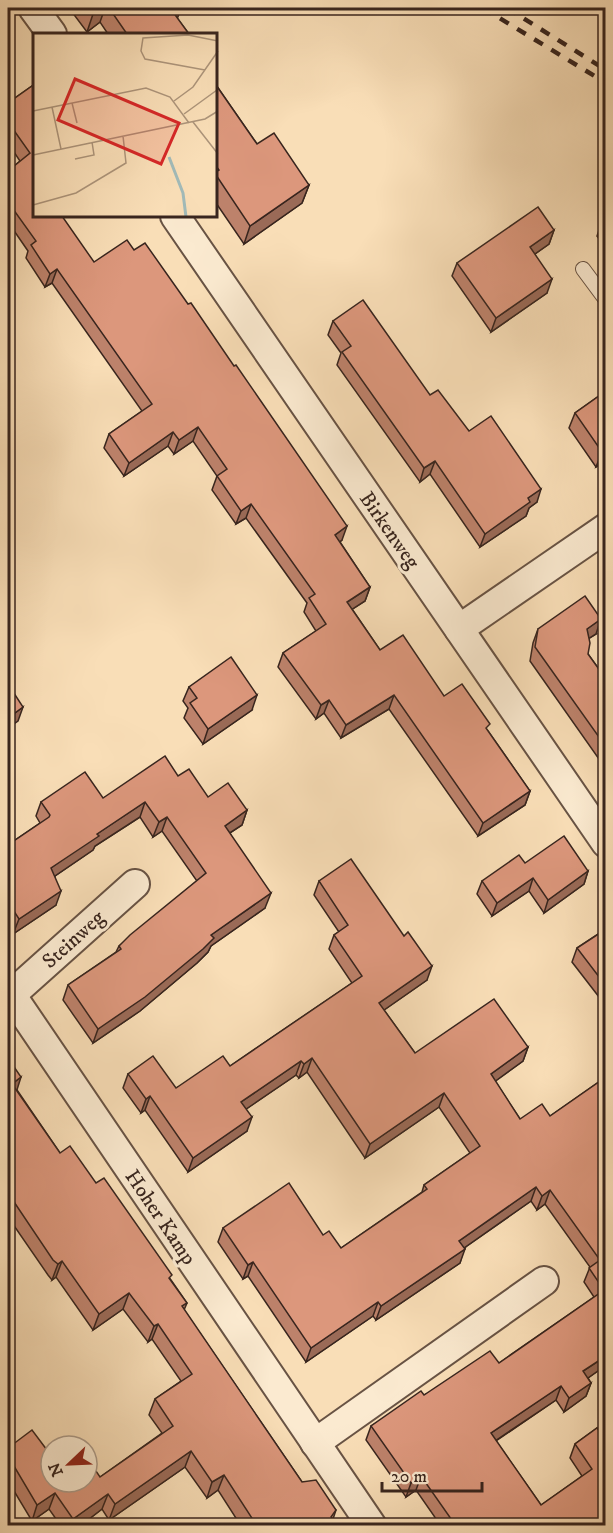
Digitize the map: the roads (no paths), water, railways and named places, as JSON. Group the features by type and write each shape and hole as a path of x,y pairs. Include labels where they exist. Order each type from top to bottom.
{"street":[{"path":"33,8 51,33"},
{"name":"Birkenweg","path":"176,218 606,843"},
{"path":"459,629 606,528"},
{"name":"Steinweg","path":"9,993 135,884"},
{"name":"Hoher Kamp","path":"9,993 372,1526"},
{"path":"315,1443 544,1281"}],"lane":[{"path":"583,269 606,300"}],"railway":[{"path":"483,8 606,83"},
{"path":"507,8 606,70"}]}
